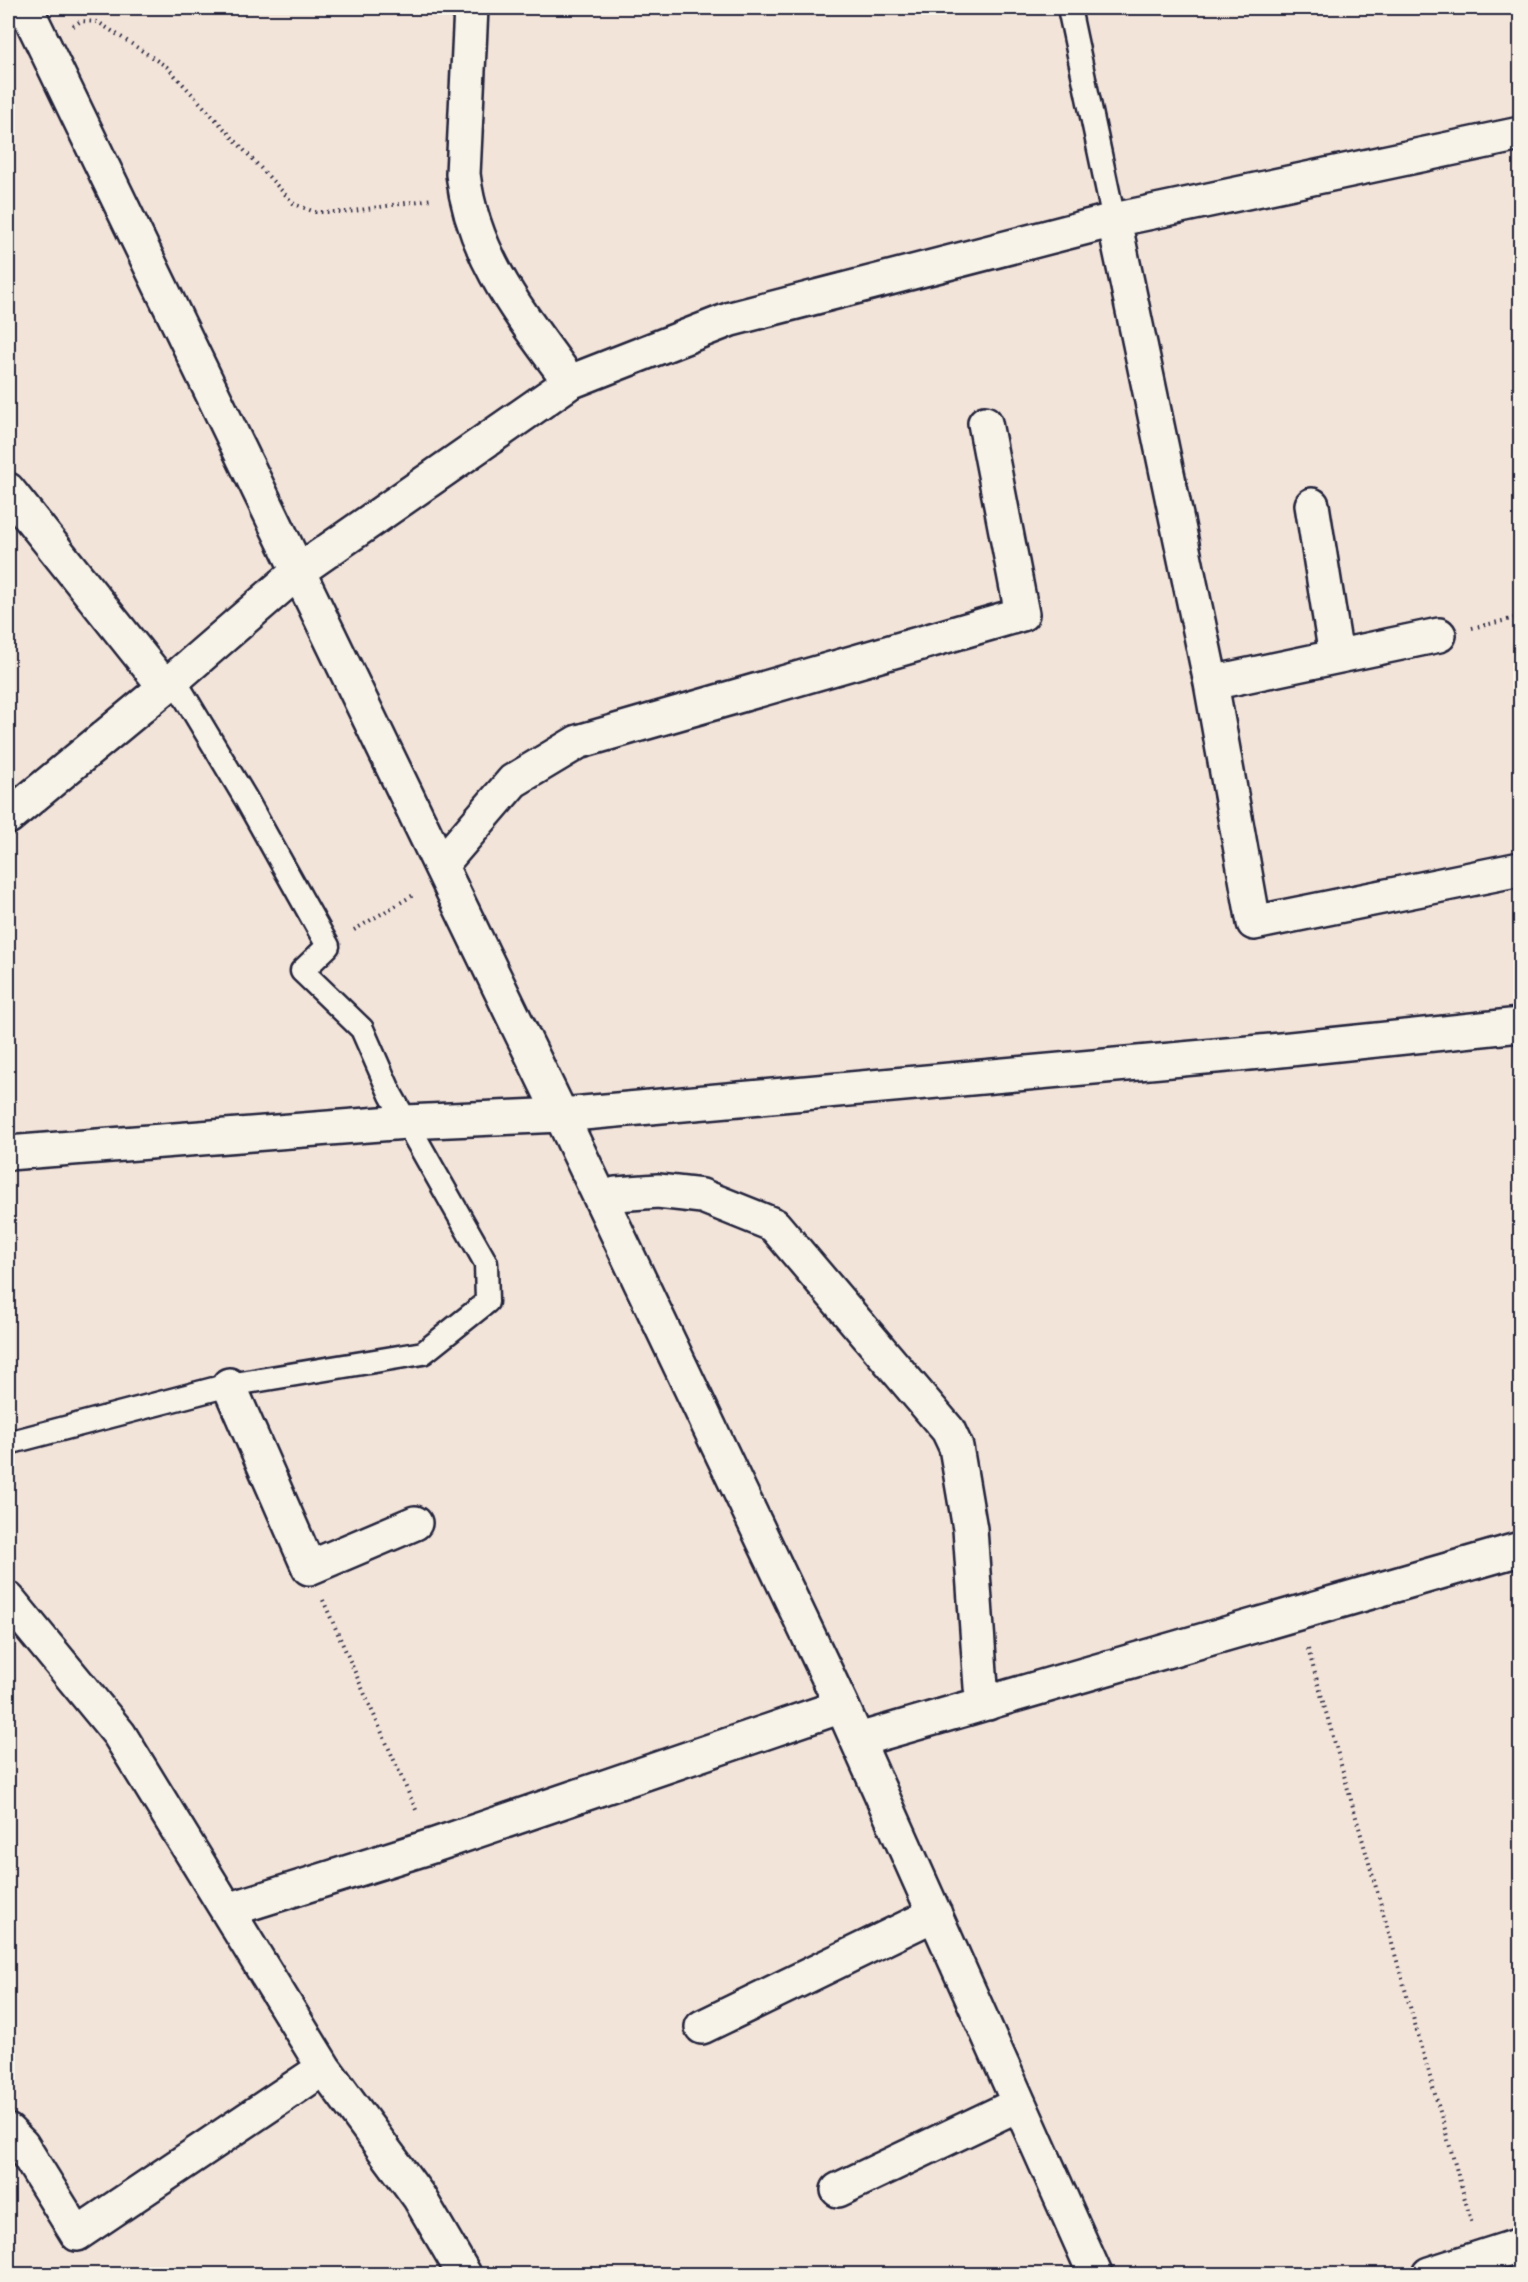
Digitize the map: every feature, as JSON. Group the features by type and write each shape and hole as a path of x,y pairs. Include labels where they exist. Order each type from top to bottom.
{"street":[{"path":"26,8 300,570 842,1706 1095,2274"},
{"path":"471,8 463,174 465,192 477,238 505,293 570,382"},
{"path":"8,817 170,683 300,570 570,382 731,319 1114,220 1521,134"},
{"path":"1114,220 1211,683 1254,923 1521,869"},
{"path":"443,870 513,781 578,741 1022,614 985,423"},
{"path":"8,490 170,683"},
{"path":"1312,505 1336,656"},
{"path":"1211,683 1438,635"},
{"path":"8,1153 406,1122 561,1115 1271,1051 1521,1025"},
{"path":"602,1201 616,1194 658,1191 702,1196 774,1225 948,1430 956,1447 970,1529 981,1687 988,1703"},
{"path":"229,1385 309,1568 415,1523"},
{"path":"858,1740 1521,1549"},
{"path":"8,1599 118,1734 324,2068 419,2197 464,2274"},
{"path":"228,1910 432,1846 842,1706"},
{"path":"702,2027 935,1914"},
{"path":"8,2131 22,2145 76,2234 324,2068"},
{"path":"838,2190 1019,2104"},
{"path":"1429,2274 1484,2266 1521,2245"}],"lane":[{"path":"1069,8 1114,220"},
{"path":"8,1443 229,1385 423,1353 487,1302 486,1263 391,1095 362,1029 302,970 328,946 246,799 170,683"}],"path":[{"path":"44,44 81,21 98,22 167,67 294,204 315,212 347,213 465,192"},
{"path":"1438,635 1521,617"},
{"path":"328,946 443,870"},
{"path":"309,1568 432,1846"},
{"path":"1298,1613 1484,2266"}]}
